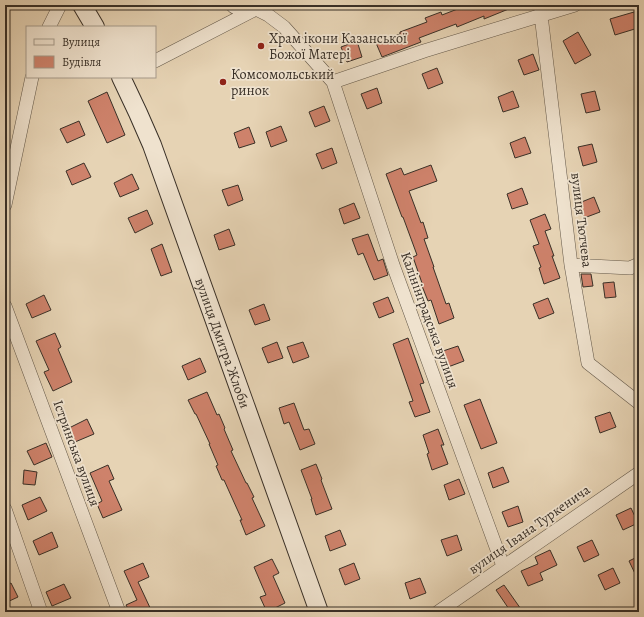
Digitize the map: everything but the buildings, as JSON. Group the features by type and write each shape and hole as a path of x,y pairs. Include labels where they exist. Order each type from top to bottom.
{"main road":[{"path":"82,5 94,26"},
{"name":"вулиця Дмитра Жлоби","path":"122,78 152,145 319,612"}],"street":[{"path":"50,26 60,5"},
{"path":"232,5 234,7 260,7 284,27 333,82 541,10 575,5"},
{"path":"156,60 260,7"},
{"name":"вулиця Тютчева","path":"541,10 571,265 588,363 639,403"},
{"path":"5,205 32,78"},
{"name":"Калінінградська вулиця","path":"333,82 393,265 503,566"},
{"path":"571,265 630,268 639,264"},
{"name":"Істринська вулиця","path":"5,306 119,612"},
{"name":"вулиця Івана Туркенича","path":"438,612 639,473"},
{"path":"5,509 41,612"}],"place":[{"name":"Храм ікони Казанської Божої Матері","path":"261,46"},
{"name":"Комсомольський ринок","path":"223,82"}]}
